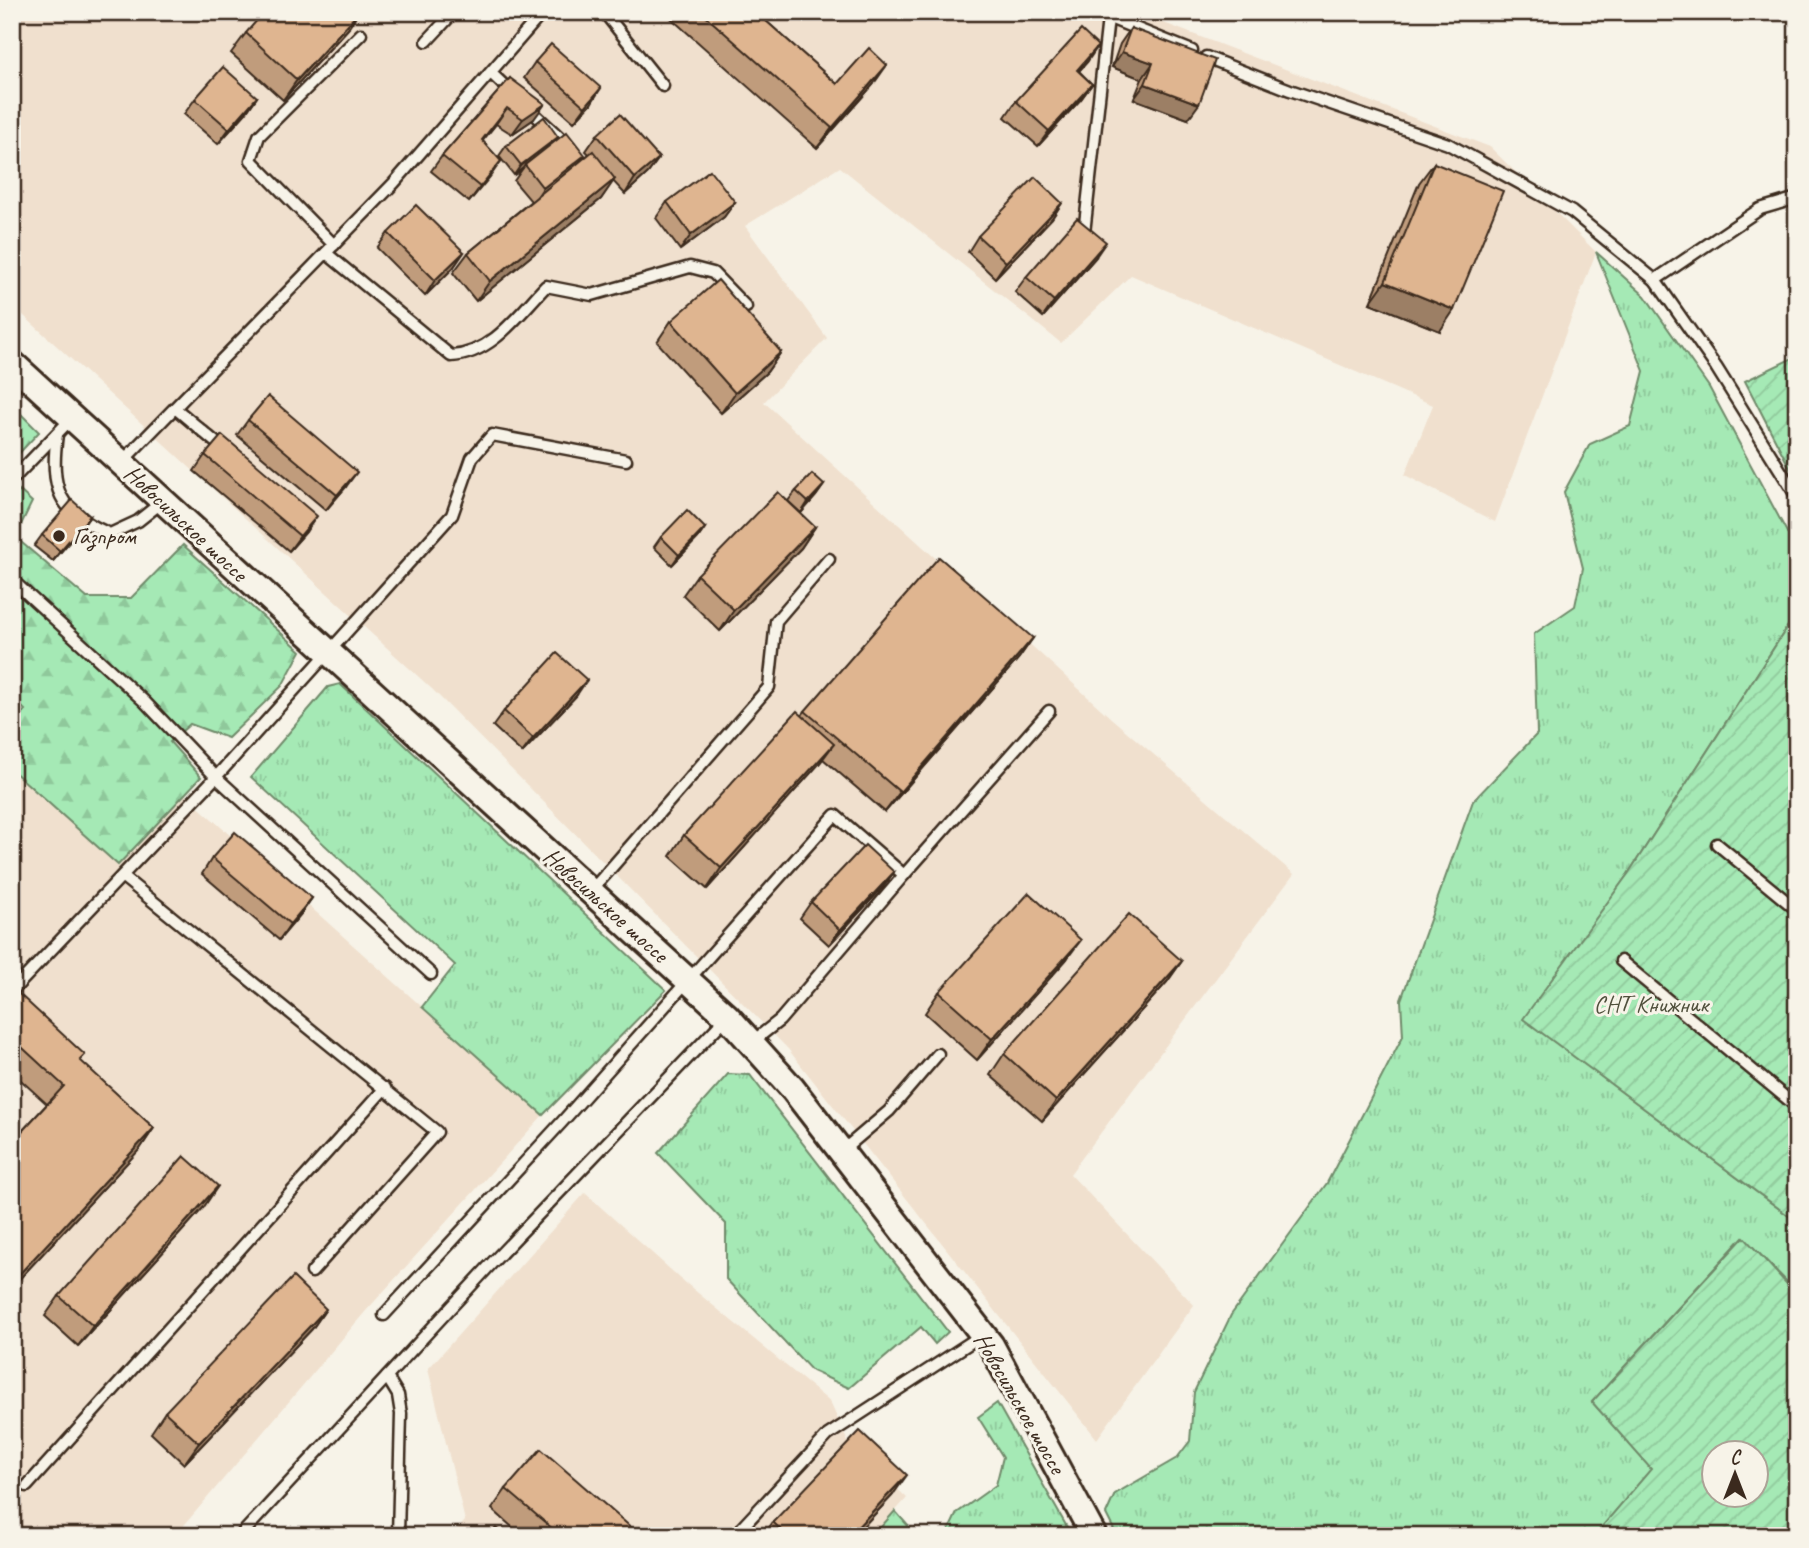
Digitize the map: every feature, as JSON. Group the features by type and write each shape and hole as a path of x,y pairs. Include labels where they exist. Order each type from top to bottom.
{"street":[{"name":"Новосильское шоссе","path":"12,363 65,426 121,463 727,1016 792,1088 983,1335 1094,1536"}],"lane":[{"path":"427,41 454,12"},
{"path":"121,463 330,249 491,73 542,12"},
{"path":"604,12 663,86"},
{"path":"1095,12 1290,90 1448,144 1572,212 1655,280 1716,368 1797,497"},
{"path":"1084,233 1108,18"},
{"path":"360,34 259,136 251,160 330,249 451,356 470,355 498,337 546,286 592,295 690,267 713,273 747,307"},
{"path":"491,73 573,150"},
{"path":"1655,280 1760,209 1797,198"},
{"path":"175,408 236,459"},
{"path":"12,480 65,426"},
{"path":"65,426 52,471 63,504 85,523 110,534 138,522 162,502"},
{"path":"12,990 216,778 452,515 472,458 492,435 626,460"},
{"path":"590,891 768,687 776,621 829,559"},
{"path":"12,580 145,702 216,778 431,974"},
{"path":"751,1043 780,1020 1049,711"},
{"path":"384,1315 835,815 904,875"},
{"path":"1717,844 1797,910"},
{"path":"123,877 437,1132 312,1272"},
{"path":"1621,961 1797,1107"},
{"path":"240,1536 727,1016"},
{"path":"841,1151 889,1111 938,1054"},
{"path":"27,1486 384,1088"},
{"path":"734,1536 828,1435 983,1335"},
{"path":"387,1377 398,1395 401,1414 398,1536"}],"shaded area":[{"path":"12,12 1135,12 1490,147 1596,252 1495,522 1405,475 1433,405 1131,275 1061,343 840,167 745,226 827,338 764,402 1112,719 1294,874 1070,1174 1194,1305 1097,1439 788,1049 432,689 12,305"},
{"path":"12,771 118,865 184,794 543,1115 365,1312 175,1536 12,1536"},
{"path":"585,1193 681,1279 830,1402 848,1442 907,1498 873,1536 451,1536 465,1521 428,1369"}],"green space":[{"path":"1596,252 1645,296 1709,387 1797,551 1797,612 1628,874 1524,1019 1797,1222 1797,1292 1743,1237 1592,1402 1652,1469 1594,1536 1117,1536 1106,1514 1115,1494 1177,1458 1190,1441 1194,1392 1231,1315 1327,1183 1403,1036 1401,1000 1473,801 1537,734 1534,634 1575,606 1583,568 1564,492 1590,444 1630,426 1644,371"},
{"path":"1797,356 1797,482 1745,381"},
{"path":"12,405 39,432 12,461"},
{"path":"20,491 32,502 15,537 87,598 131,598 183,545 301,651 282,686 228,738 190,724 170,742 201,777 118,865 12,770 12,724 25,710 12,697 12,500"},
{"name":"СНТ Книжник","path":"1797,612 1797,1222 1523,1019 1628,874"},
{"path":"340,684 666,990 543,1115 422,1007 455,965 251,777 328,687"},
{"path":"728,1074 750,1075 948,1332 935,1344 921,1327 849,1388 812,1371 726,1279 726,1224 658,1153"},
{"path":"1744,1237 1797,1295 1797,1536 1594,1536 1651,1469 1592,1402"},
{"path":"997,1403 1072,1536 946,1536 957,1513 996,1485 1003,1457 978,1417"},
{"path":"895,1511 917,1536 873,1536"}],"building":[{"path":"264,12 359,12 297,80 246,33"},
{"path":"701,12 756,12 837,84 869,48 887,65 832,128"},
{"path":"1131,28 1215,60 1199,104 1145,84 1153,63 1122,52"},
{"path":"1081,30 1098,46 1077,70 1092,84 1049,131 1016,101"},
{"path":"551,44 601,88 585,107 535,62"},
{"path":"223,67 257,97 229,129 195,99"},
{"path":"510,78 545,104 523,119 507,108 482,140 501,161 480,187 442,156"},
{"path":"620,114 659,158 635,178 597,135"},
{"path":"544,117 558,137 521,165 506,146"},
{"path":"567,132 585,155 543,188 525,165"},
{"path":"593,151 615,179 490,281 468,253"},
{"path":"1434,163 1503,191 1454,310 1385,282"},
{"path":"710,170 735,202 691,235 667,202"},
{"path":"1035,177 1062,203 1006,262 978,236"},
{"path":"416,205 464,252 435,280 388,233"},
{"path":"1077,218 1106,242 1054,301 1026,277"},
{"path":"718,280 781,352 735,393 671,321"},
{"path":"268,396 357,472 337,495 248,420"},
{"path":"222,435 317,516 300,536 205,455"},
{"path":"812,474 824,485 808,502 796,491"},
{"path":"778,492 815,527 734,610 697,575"},
{"name":"Газпром","path":"72,500 90,516 60,551 42,535"},
{"path":"687,510 705,528 679,555 661,537"},
{"path":"939,557 1033,638 900,792 805,711"},
{"path":"557,653 587,680 533,738 504,711"},
{"path":"797,711 834,744 721,868 684,835"},
{"path":"235,832 312,898 290,924 212,858"},
{"path":"865,845 894,872 840,930 811,902"},
{"path":"1029,893 1081,940 992,1039 939,992"},
{"path":"1129,914 1182,961 1056,1101 1004,1054"},
{"path":"18,993 85,1055 80,1060 154,1128 12,1282 12,1142 64,1086 12,1038 12,999"},
{"path":"184,1156 218,1186 93,1326 59,1296"},
{"path":"293,1277 326,1309 199,1443 165,1412"},
{"path":"860,1431 907,1475 849,1536 787,1536 773,1522"},
{"path":"541,1449 641,1536 561,1536 506,1489"},
{"path":"496,1528 506,1536 489,1536"}],"place":[{"name":"Газпром","path":"59,536"}]}
